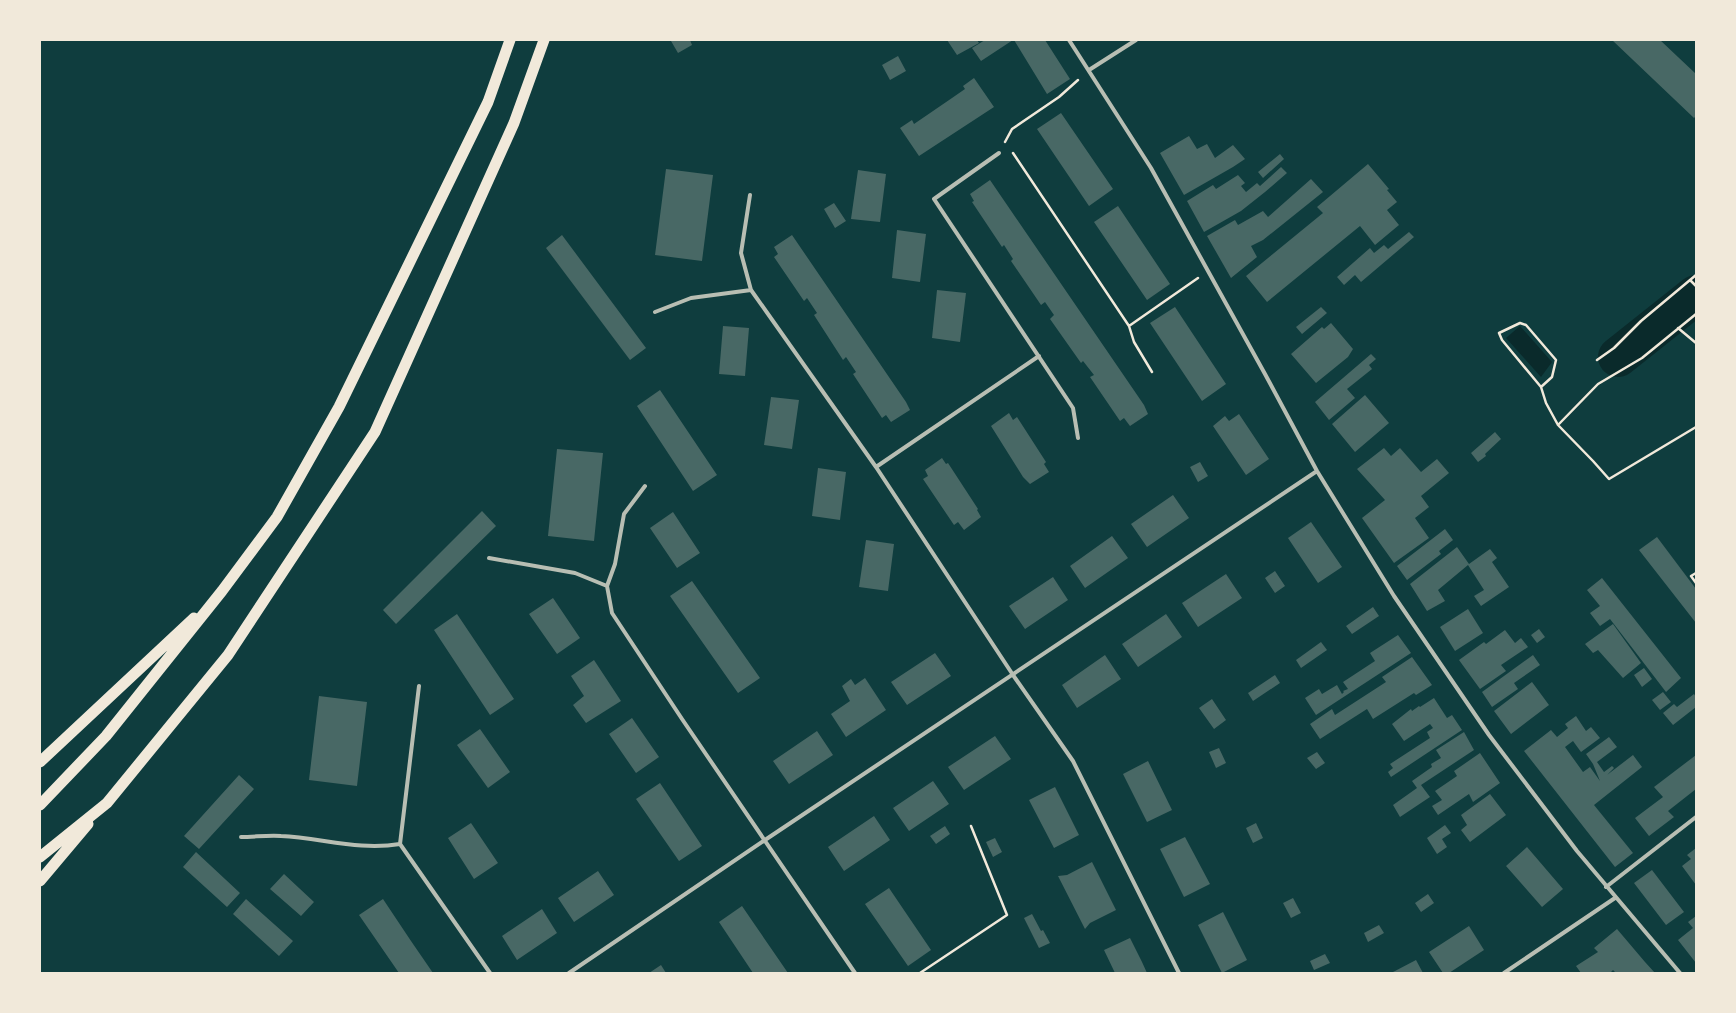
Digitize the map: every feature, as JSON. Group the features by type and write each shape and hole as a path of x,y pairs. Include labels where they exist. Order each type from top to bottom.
{"highway":[{"path":"40,805 106,736 222,591 277,517 339,407 488,102 510,40"},
{"path":"40,881 107,802 228,654 375,432 514,123 544,40"},
{"path":"40,762 222,591"},
{"path":"40,857 107,802"}],"street":[{"path":"1069,40 1151,168 1317,471 1394,596 1489,735 1577,852 1680,973"},
{"path":"1089,70 1136,40"},
{"path":"999,153 934,199 1073,408 1078,438"},
{"path":"750,195 741,253 751,290 876,467 1013,675 1073,761 1179,973"},
{"path":"655,312 691,298 751,290"},
{"path":"876,467 1039,356"},
{"path":"569,973 765,840 1317,471"},
{"path":"645,486 624,514 616,564 607,586 612,613 682,719 855,973"},
{"path":"489,558 575,572 607,586"},
{"path":"419,686 400,844 490,973"},
{"path":"1606,887 1696,817"},
{"path":"241,837 281,836 336,844 381,847 400,844"},
{"path":"1504,973 1616,898"}],"path":[{"path":"999,153 1012,129 1059,97 1089,70"},
{"path":"999,153 1012,152 1129,326 1134,342 1152,372"},
{"path":"1129,326 1208,271"},
{"path":"1597,360 1614,348 1641,321 1696,275"},
{"path":"1690,280 1696,286"},
{"path":"1558,424 1598,384 1642,358 1696,314"},
{"path":"1541,387 1552,377 1556,360 1526,325 1520,322 1499,333 1502,340 1541,387 1546,403 1558,424 1609,479 1696,427"},
{"path":"1678,328 1696,343"},
{"path":"1696,573 1691,576 1696,583"},
{"path":"920,973 1007,915 971,826"}],"water":[{"path":"1520,326 1552,362 1541,377 1506,338"}],"building":[{"path":"690,40 692,45 678,53 671,41"},
{"path":"947,40 977,40 979,43 957,55"},
{"path":"985,40 1013,40 981,61 972,48"},
{"path":"1014,40 1045,40 1070,79 1047,94"},
{"path":"1612,40 1660,40 1696,74 1696,116 1694,118"},
{"path":"898,56 906,71 890,80 882,65"},
{"path":"974,78 994,107 919,156 900,128 912,120 914,124 965,89 963,86"},
{"path":"1061,113 1113,189 1089,206 1037,129"},
{"path":"1189,136 1197,149 1207,144 1215,158 1233,145 1245,159 1184,195 1160,153"},
{"path":"1280,154 1284,159 1263,178 1258,172"},
{"path":"1368,164 1389,189 1387,190 1397,202 1387,210 1399,225 1375,245 1360,226 1267,302 1246,276 1323,213 1317,207"},
{"path":"1281,167 1287,173 1265,192 1241,211 1204,232 1187,201 1213,185 1216,189 1238,175 1245,183 1241,186 1246,192 1257,183 1260,186"},
{"path":"666,169 713,175 702,261 655,255"},
{"path":"858,170 886,174 880,222 851,219"},
{"path":"1311,179 1323,192 1263,240 1251,246 1257,257 1231,278 1207,236 1235,220 1238,225 1263,211 1268,217"},
{"path":"990,180 1144,405 1148,414 1130,426 1124,418 1120,421 1090,377 1094,375 1083,361 1081,363 1050,319 1054,315 1045,302 1041,305 1011,261 1013,259 1004,245 1002,247 972,202 974,201 970,194"},
{"path":"834,203 846,221 835,228 824,209"},
{"path":"1118,206 1170,284 1147,300 1094,222"},
{"path":"897,230 926,234 920,282 892,278"},
{"path":"1409,232 1414,237 1361,282 1355,275 1344,285 1337,277 1370,248 1374,253 1384,245 1388,249"},
{"path":"562,235 646,348 630,360 546,248"},
{"path":"792,235 906,402 910,410 891,422 886,415 882,418 853,374 856,372 846,357 843,360 814,315 817,313 807,298 804,301 774,257 778,254 774,247"},
{"path":"937,290 966,293 960,342 932,338"},
{"path":"1175,307 1226,384 1202,401 1150,323"},
{"path":"1321,307 1327,313 1302,334 1296,327"},
{"path":"1331,323 1353,349 1348,357 1316,383 1291,354 1322,327 1324,329"},
{"path":"723,326 749,328 745,376 719,374"},
{"path":"1371,354 1376,359 1369,365 1372,369 1347,389 1355,398 1329,420 1315,402"},
{"path":"660,390 717,475 693,491 637,406"},
{"path":"1365,395 1389,423 1355,452 1332,424"},
{"path":"771,397 799,400 792,449 764,445"},
{"path":"1009,413 1013,420 1017,417 1046,462 1044,464 1049,472 1030,484 1023,477 991,426"},
{"path":"1239,414 1269,459 1246,475 1213,426 1225,416 1229,421"},
{"path":"1495,432 1501,439 1485,454 1486,456 1478,462 1471,453"},
{"path":"1384,448 1391,456 1400,448 1421,472 1437,459 1449,473 1421,496 1429,507 1415,518 1429,538 1394,563 1362,518 1385,500 1357,469"},
{"path":"557,449 603,453 594,541 548,536"},
{"path":"942,458 946,464 948,463 978,509 977,510 981,517 964,530 958,522 954,525 923,479 928,476 925,470"},
{"path":"1200,462 1208,476 1198,482 1190,467"},
{"path":"818,468 846,472 840,520 812,516"},
{"path":"1173,495 1189,518 1147,547 1131,524"},
{"path":"482,511 496,526 396,624 383,610"},
{"path":"673,512 700,553 677,568 650,528"},
{"path":"1311,522 1342,567 1318,583 1288,538"},
{"path":"1445,529 1453,540 1439,551 1441,554 1407,580 1397,566"},
{"path":"1112,536 1128,558 1085,588 1070,566"},
{"path":"1657,537 1696,589 1696,623 1639,550"},
{"path":"866,540 894,544 888,591 859,587"},
{"path":"1457,547 1469,564 1490,549 1497,558 1492,562 1509,587 1481,606 1474,596 1484,590 1468,565 1438,590 1445,601 1427,611 1410,584"},
{"path":"1275,571 1285,586 1275,593 1265,578"},
{"path":"1226,574 1242,598 1198,627 1182,603"},
{"path":"1053,577 1068,600 1025,629 1009,606"},
{"path":"1602,578 1681,678 1666,692 1610,619 1600,626 1590,613 1600,606 1587,590"},
{"path":"692,581 760,678 738,693 670,596"},
{"path":"553,598 580,638 557,654 529,614"},
{"path":"1373,607 1379,616 1352,634 1346,626"},
{"path":"1468,609 1483,633 1455,651 1440,627"},
{"path":"457,614 514,699 490,715 434,630"},
{"path":"1166,614 1182,637 1138,667 1122,644"},
{"path":"1613,624 1641,663 1623,678 1598,650 1593,653 1585,644"},
{"path":"1539,629 1545,637 1537,643 1531,635"},
{"path":"1505,630 1515,643 1521,638 1528,647 1501,665 1506,671 1480,689 1459,660 1484,642 1486,644"},
{"path":"1398,635 1411,653 1316,715 1305,698 1319,689 1322,694 1337,685 1342,694 1344,692 1343,691 1348,689 1343,682 1375,661 1370,653"},
{"path":"1321,642 1327,650 1301,668 1296,660"},
{"path":"935,653 951,676 907,705 891,682"},
{"path":"1105,655 1121,679 1077,708 1062,685"},
{"path":"1533,655 1540,665 1514,683 1518,689 1492,707 1482,692"},
{"path":"1412,657 1432,685 1416,695 1414,693 1373,719 1367,709 1320,739 1310,724 1332,709 1335,715 1386,682 1382,677"},
{"path":"594,660 621,701 586,723 573,705 584,696 571,676"},
{"path":"1644,668 1652,679 1642,687 1634,675"},
{"path":"1275,675 1280,683 1253,701 1248,693"},
{"path":"865,678 886,710 846,737 831,714 850,701 842,686 851,679 855,685"},
{"path":"1532,682 1549,705 1511,734 1494,711"},
{"path":"1663,692 1671,702 1660,710 1652,700"},
{"path":"1694,694 1696,697 1696,707 1673,725 1663,713 1674,704 1677,707"},
{"path":"319,696 367,702 357,786 309,780"},
{"path":"1434,698 1447,718 1452,715 1462,730 1391,777 1388,772 1393,768 1390,764 1430,738 1427,732 1433,728 1430,724 1404,741 1392,724 1411,709 1412,711"},
{"path":"1212,699 1226,720 1214,729 1199,708"},
{"path":"1576,716 1586,731 1591,727 1600,738 1581,752 1573,741 1565,747 1583,772 1590,767 1600,781 1593,764 1586,754 1609,737 1617,747 1597,762 1604,772 1612,766 1614,768 1607,775 1633,755 1642,767 1594,805 1633,853 1615,867 1524,751 1551,730 1557,737 1568,728 1565,724"},
{"path":"632,718 659,757 636,773 609,734"},
{"path":"480,729 510,772 488,788 457,745"},
{"path":"817,731 833,755 789,784 773,761"},
{"path":"1464,732 1474,750 1421,785 1430,797 1400,817 1393,805 1417,788 1412,781 1432,767 1431,764 1441,758 1436,750"},
{"path":"995,736 1011,759 964,790 948,767"},
{"path":"1219,748 1226,763 1216,768 1209,752"},
{"path":"1317,752 1325,763 1316,769 1307,758"},
{"path":"1480,753 1500,783 1473,802 1469,794 1438,815 1432,806 1442,800 1435,791 1457,776 1454,771"},
{"path":"1696,755 1696,789 1668,811 1674,817 1649,836 1635,818 1663,797 1654,787"},
{"path":"1148,761 1172,810 1147,822 1123,774"},
{"path":"239,775 254,789 199,849 184,836"},
{"path":"933,781 949,804 909,831 893,808"},
{"path":"660,783 702,846 679,861 636,799"},
{"path":"1055,787 1079,835 1054,848 1029,800"},
{"path":"1490,794 1506,815 1470,842 1461,830 1467,825 1461,815"},
{"path":"874,816 890,840 844,871 828,847"},
{"path":"471,823 498,863 474,879 448,838"},
{"path":"1256,823 1263,838 1253,843 1246,828"},
{"path":"1445,825 1451,833 1442,839 1447,847 1437,854 1427,838"},
{"path":"945,826 950,834 936,844 930,836"},
{"path":"1185,837 1210,884 1184,897 1160,849"},
{"path":"995,838 1002,852 993,857 986,842"},
{"path":"1527,847 1563,889 1542,907 1506,866"},
{"path":"1696,848 1696,885 1682,866 1691,859 1687,855"},
{"path":"196,852 240,893 227,907 183,867"},
{"path":"1092,862 1116,910 1090,923 1085,929 1058,876 1067,875"},
{"path":"1652,870 1684,912 1666,925 1634,883"},
{"path":"598,871 614,895 574,922 558,898"},
{"path":"284,874 314,902 301,916 270,889"},
{"path":"889,888 931,950 908,966 865,904"},
{"path":"1428,894 1434,903 1421,912 1415,903"},
{"path":"1293,898 1301,913 1291,918 1283,903"},
{"path":"246,899 293,941 279,956 233,914"},
{"path":"383,899 433,973 399,973 359,915"},
{"path":"742,906 788,973 753,973 719,922"},
{"path":"542,909 557,933 517,960 502,936"},
{"path":"1223,912 1247,960 1222,973 1198,925"},
{"path":"1032,914 1041,931 1043,930 1050,943 1039,948 1024,918"},
{"path":"1696,916 1696,963 1678,940 1693,928 1688,922"},
{"path":"1379,925 1384,933 1368,942 1364,933"},
{"path":"1469,926 1484,950 1449,973 1443,973 1429,952"},
{"path":"1617,929 1655,973 1616,973 1613,970 1610,973 1581,973 1576,966 1598,952 1594,948"},
{"path":"1130,938 1147,973 1115,973 1104,950"},
{"path":"1325,954 1330,963 1314,970 1310,961"},
{"path":"1416,960 1423,973 1391,973 1395,971"},
{"path":"661,965 666,973 649,973"}],"waterway":[{"path":"1618,357 1696,295"}]}
